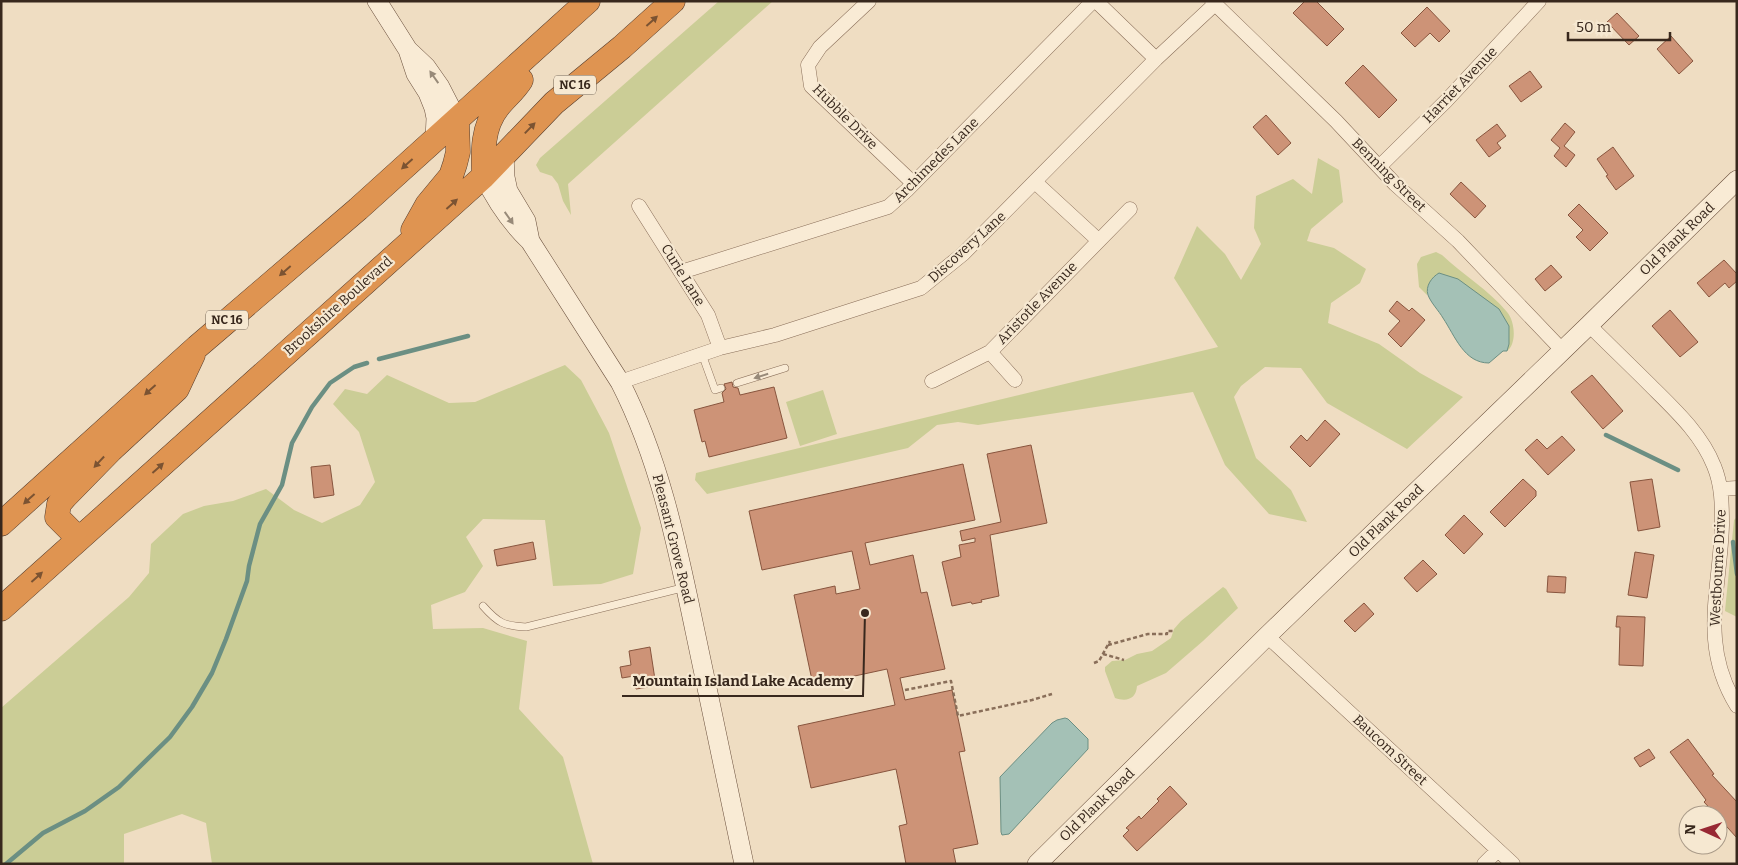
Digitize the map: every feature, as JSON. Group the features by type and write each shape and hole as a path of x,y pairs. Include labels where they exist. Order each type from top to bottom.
{"highway":[{"name":"NC 16","path":"1,524 197,347 350,215 588,1"},
{"name":"Brookshire Boulevard","path":"1,609 484,176 554,103 622,48 673,1"},
{"path":"484,176 484,138 492,115 516,88 549,37"},
{"path":"403,248 427,205 451,176 458,152 457,120"},
{"path":"79,539 57,517 59,504 111,450 177,389 197,347"}],"street":[{"path":"377,1 408,50 416,74 428,93 436,118 434,140"},
{"name":"Hubble Drive","path":"868,1 820,47 808,65 811,86 913,182"},
{"path":"1095,1 1156,59"},
{"name":"Archimedes Lane","path":"681,272 888,207 1095,1"},
{"name":"Harriet Avenue","path":"1379,167 1446,101 1539,1"},
{"name":"Discovery Lane","path":"620,382 720,348 774,335 921,288 963,254 1213,3"},
{"name":"Benning Street","path":"1213,3 1336,121 1395,184 1458,241 1563,351"},
{"path":"408,50 431,73 457,120"},
{"name":"Pleasant Grove Road","path":"504,155 508,191 526,221 530,242"},
{"name":"Pleasant Grove Road","path":"484,176 494,197 515,228 530,242 620,382 648,444 664,492 686,587 744,864"},
{"name":"Old Plank Road","path":"1037,864 1267,636 1563,351 1737,180"},
{"path":"1035,182 1098,240"},
{"name":"Curie Lane","path":"639,206 708,315 720,348"},
{"name":"Aristotle Avenue","path":"932,381 990,352 1130,208"},
{"name":"Westbourne Drive","path":"1589,325 1664,399 1691,429 1706,448 1715,467 1721,489 1721,548 1714,634 1719,668 1728,691 1737,706"},
{"path":"990,352 1015,380"},
{"path":"1721,489 1737,488"},
{"name":"Baucom Street","path":"1267,636 1512,864"},
{"path":"1484,864 1498,850"}],"lane":[{"path":"702,354 715,390 721,388"},
{"path":"737,383 785,368"},
{"path":"483,606 495,620 510,626 526,627 686,587"}],"path":[{"path":"1108,645 1148,634 1167,634 1167,631 1173,631"},
{"path":"1094,663 1099,661 1110,641"},
{"path":"1103,654 1124,660"},
{"path":"905,690 951,681 958,716 1052,694"}],"green space":[{"path":"719,1 773,1 568,184 571,215 563,201 558,184 552,176 540,172 536,165 540,158"},
{"path":"1318,158 1339,170 1343,202 1311,229 1307,241 1334,248 1366,269 1360,283 1331,303 1328,323 1379,344 1420,373 1463,397 1407,449 1327,403 1301,368 1265,367 1241,386 1234,397 1256,458 1291,490 1307,522 1269,514 1225,465 1193,392 978,425 958,422 937,425 908,448 707,494 695,480 696,473 1218,347 1174,278 1197,226 1225,254 1241,280 1261,244 1254,228 1256,196 1293,179 1312,194"},
{"path":"1436,252 1484,290 1510,316 1514,338 1507,351 1509,343 1428,285 1427,295 1419,287 1417,264 1421,257"},
{"path":"565,365 581,380 609,433 641,528 633,574 601,584 553,586 545,520 483,519 466,537 483,566 465,592 431,605 433,629 483,628 527,641 519,709 563,757 593,864 212,864 206,823 182,814 124,834 124,864 1,864 1,708 129,597 149,573 151,544 183,514 204,506 233,501 266,489 294,510 322,523 360,505 375,482 359,432 333,404 345,389 367,394 387,375 449,403 475,402"},
{"path":"823,390 837,434 800,446 786,402"},
{"path":"1737,517 1737,617 1725,611 1734,520"},
{"path":"1223,587 1238,608 1166,673 1137,686 1133,697 1123,700 1115,698 1105,667 1112,661 1125,660 1137,654 1152,651 1171,638 1174,629 1181,621"}],"shaded area":[{"path":"1439,273 1458,279 1499,309 1509,326 1507,351 1503,351 1489,363 1480,362 1467,354 1428,295 1427,288 1430,282"},
{"path":"1065,718 1088,739 1088,749 1009,834 1002,835 1000,777 1052,723"}],"building":[{"path":"1305,1 1316,1 1344,29 1327,46 1293,13"},
{"path":"1427,7 1450,31 1439,42 1430,33 1415,47 1401,33"},
{"path":"1617,13 1639,36 1629,45 1607,22"},
{"path":"1671,36 1693,61 1679,74 1657,49"},
{"path":"1363,65 1397,100 1379,118 1345,83"},
{"path":"1530,71 1542,87 1521,102 1509,86"},
{"path":"1266,115 1291,143 1278,155 1253,127"},
{"path":"1565,123 1575,132 1564,146 1575,155 1566,167 1554,156 1560,148 1551,140"},
{"path":"1497,124 1506,136 1497,143 1501,148 1489,157 1476,140"},
{"path":"1613,147 1634,176 1616,190 1597,159"},
{"path":"1461,182 1486,206 1475,218 1450,194"},
{"path":"1579,204 1608,233 1590,251 1576,237 1583,230 1568,215"},
{"path":"1724,260 1737,274 1737,281 1729,288 1725,283 1709,297 1697,283"},
{"path":"1551,265 1562,277 1545,291 1535,279"},
{"path":"1397,301 1409,311 1412,308 1425,320 1401,347 1388,334 1400,321 1389,311"},
{"path":"1670,310 1698,342 1680,357 1652,326"},
{"path":"1592,375 1623,411 1603,429 1571,392"},
{"path":"732,382 733,387 738,388 740,395 774,387 787,438 709,457 705,441 702,442 694,410 724,402 722,393 726,389 724,384"},
{"path":"1325,420 1340,434 1310,467 1290,447 1301,435 1307,441"},
{"path":"1562,436 1575,450 1548,475 1525,450 1537,439 1547,449"},
{"path":"1031,445 1047,523 990,535 999,596 981,600 982,602 952,606 942,562 961,557 959,545 975,542 975,538 962,541 960,531 1001,522 987,454"},
{"path":"963,464 975,520 865,543 870,565 913,555 921,593 927,592 945,669 900,678 905,700 952,690 965,751 959,752 978,844 953,849 956,864 906,864 899,826 907,824 896,769 811,788 798,726 895,705 887,669 813,685 794,595 835,586 836,594 860,589 852,551 762,570 749,511"},
{"path":"330,465 334,495 314,498 311,467"},
{"path":"1523,479 1536,491 1536,496 1505,527 1490,512"},
{"path":"1652,479 1660,527 1638,531 1630,482"},
{"path":"1464,515 1483,534 1464,554 1445,535"},
{"path":"533,542 536,559 497,566 494,550"},
{"path":"1635,552 1654,555 1647,598 1628,595"},
{"path":"1423,560 1437,574 1417,592 1404,578"},
{"path":"1548,576 1566,577 1565,593 1547,592"},
{"path":"1364,603 1374,614 1355,632 1344,621"},
{"path":"1617,616 1645,617 1643,666 1619,665 1620,627 1616,627"},
{"path":"650,647 656,686 636,689 634,676 622,678 620,667 631,665 629,651"},
{"path":"1688,739 1714,774 1712,775 1737,802 1737,838 1728,828 1728,805 1707,805 1704,802 1706,800 1670,752"},
{"path":"1649,749 1655,758 1640,767 1634,758"},
{"path":"1170,786 1187,804 1137,851 1123,836 1129,830 1126,828 1139,816 1141,819 1159,801 1157,799"}],"waterway":[{"path":"379,359 468,336"},
{"path":"6,864 43,833 85,811 119,787 170,737 192,707 212,673 226,639 247,581 260,524 282,485 292,443 312,407 330,383 354,367 367,363"},
{"path":"1606,435 1678,470"},
{"path":"1733,542 1737,574"}],"place":[{"name":"Mountain Island Lake Academy","path":"865,613"}]}
